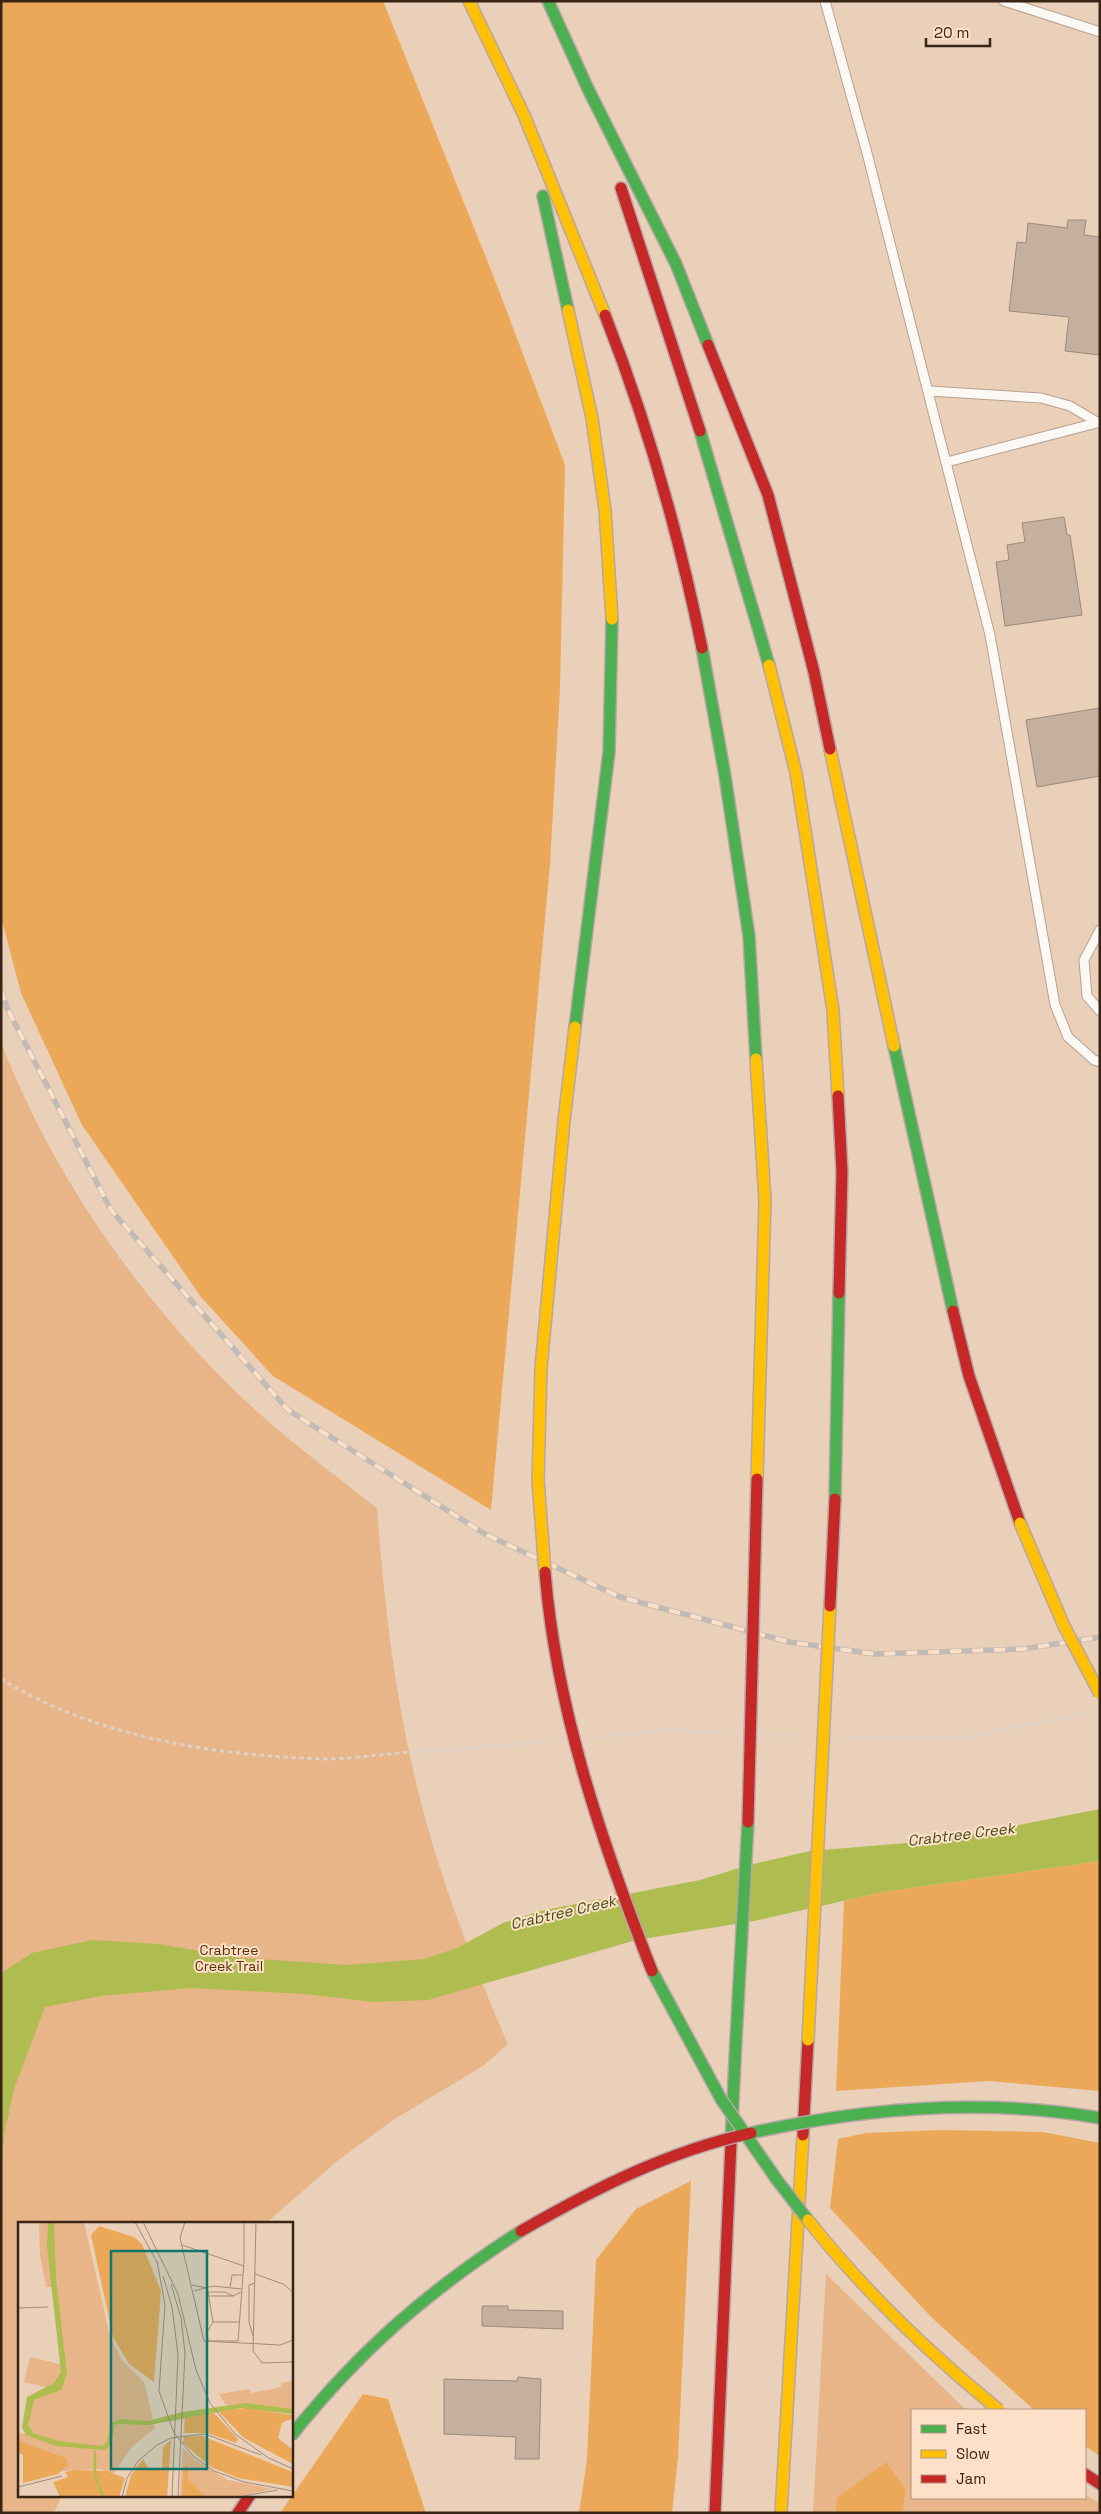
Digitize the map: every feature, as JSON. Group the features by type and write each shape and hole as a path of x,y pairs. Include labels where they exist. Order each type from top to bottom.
{"highway":[{"path":"468,1 504,70 524,115 606,318 640,415 675,533 702,646 750,936 765,1200 747,1851 736,2039 715,2513"},
{"path":"548,1 589,91 676,264 768,495 814,672 935,1238 969,1376 1020,1523 1064,1626 1100,1694"},
{"path":"589,91 689,396 766,651 796,773 833,1010 842,1172 835,1499 808,2040 781,2513"},
{"path":"524,115 592,418 605,510 613,627 609,752 564,1121 541,1368 538,1481 548,1611 571,1730 615,1875 656,1980 720,2099 777,2180 841,2262 945,2366 998,2409"},
{"path":"292,2435 306,2416 370,2346 434,2292 521,2230 596,2189 683,2152 782,2126 865,2112 981,2106 1072,2112 1100,2118"},
{"path":"1086,2475 1100,2484"},
{"path":"238,2513 249,2496"}],"lane":[{"path":"825,1 867,152 990,635 1055,1005 1068,1037 1094,1060 1100,1062"},
{"path":"1004,1 1100,32"},
{"path":"929,391 1041,398 1070,406 1098,422"},
{"path":"947,462 1098,422"},
{"path":"1100,930 1084,960 1087,996 1100,1011"}],"green space":[{"name":"Crabtree Creek Trail","path":"1,1042 20,1088 68,1179 124,1264 155,1304 188,1342 259,1414 377,1508 383,1579 397,1686 418,1791 436,1856 458,1920 508,2044 483,2066 393,2120 336,2162 267,2222 18,2222 18,2496 62,2496 54,2513 1,2513"},
{"path":"826,2274 965,2409 911,2409 911,2499 1086,2499 1086,2495 1100,2504 1100,2513 813,2513"}],"shaded area":[{"path":"1,1 383,1 493,275 565,465 560,689 550,864 491,1510 273,1376 201,1297 82,1125 21,993 1,917"},
{"path":"1100,1861 1100,2091 989,2081 836,2091 844,1901 883,1892"},
{"path":"941,2130 1043,2132 1100,2143 1100,2456 1086,2447 1086,2409 1033,2409 931,2317 830,2208 838,2139 866,2133"},
{"path":"691,2181 678,2457 672,2513 579,2513 587,2460 596,2260 636,2209"},
{"path":"363,2394 388,2399 426,2513 280,2513"},
{"path":"886,2462 906,2490 902,2513 836,2513 837,2498"}],"water":[{"name":"Crabtree Creek","path":"1100,1809 1100,1861 883,1892 754,1921 636,1940 428,2000 374,2002 305,1994 191,1988 101,1996 45,2007 14,2089 4,2135 1,2178 1,1973 32,1953 92,1940 158,1944 241,1958 347,1965 424,1959 457,1948 503,1923 540,1911 700,1880 749,1865 810,1851 943,1840"}],"building":[{"path":"1068,220 1086,220 1084,235 1100,237 1100,355 1065,351 1069,317 1009,311 1017,242 1026,243 1028,223 1067,228"},
{"path":"1064,517 1067,535 1070,535 1082,615 1005,626 996,562 1009,560 1007,545 1025,542 1022,523"},
{"path":"1100,708 1100,776 1037,787 1026,720"},
{"path":"482,2306 508,2306 508,2310 563,2311 563,2329 482,2326"},
{"path":"518,2377 541,2379 539,2459 515,2459 516,2437 444,2434 444,2379 517,2381"}],"railway":[{"path":"1,990 7,1008 111,1210 288,1410 485,1534 620,1597 789,1642 875,1654 1023,1649 1100,1637"}],"traffic: fast":[{"path":"548,1 589,91 676,264 708,345"},
{"path":"543,196 568,310"},
{"path":"700,431 769,665"},
{"path":"575,1027 609,752 612,619"},
{"path":"702,648 725,776 749,936 756,1059"},
{"path":"894,1046 953,1311"},
{"path":"835,1499 839,1293"},
{"path":"736,2039 748,1822"},
{"path":"652,1971 721,2099 777,2180 808,2220"},
{"path":"731,2142 736,2039"},
{"path":"751,2133 837,2117 881,2112 969,2107 1013,2108 1100,2118"},
{"path":"292,2435 343,2376 397,2324 456,2276 521,2231"}],"traffic: slow":[{"path":"469,1 524,115 605,315"},
{"path":"568,310 592,418 605,510 612,619"},
{"path":"769,665 796,773 833,1010 838,1096"},
{"path":"830,749 894,1046"},
{"path":"541,1368 564,1121 575,1027"},
{"path":"756,1059 765,1200 757,1479"},
{"path":"541,1368 538,1481 545,1572"},
{"path":"1020,1523 1064,1626 1100,1694"},
{"path":"808,2040 830,1606"},
{"path":"781,2513 803,2135"},
{"path":"808,2220 852,2272 898,2320 998,2409"}],"traffic: jam":[{"path":"621,188 700,431"},
{"path":"605,315 635,396 661,479 683,563 702,648"},
{"path":"708,345 768,495 814,672 830,749"},
{"path":"838,1096 842,1172 839,1293"},
{"path":"953,1311 969,1376 1020,1523"},
{"path":"748,1822 757,1479"},
{"path":"830,1606 835,1499"},
{"path":"545,1572 559,1674 584,1775 599,1825 652,1971"},
{"path":"803,2135 808,2040"},
{"path":"521,2231 576,2200 632,2173 690,2150 751,2133"},
{"path":"715,2513 731,2142"},
{"path":"1086,2475 1100,2484"},
{"path":"238,2513 249,2496"}]}
